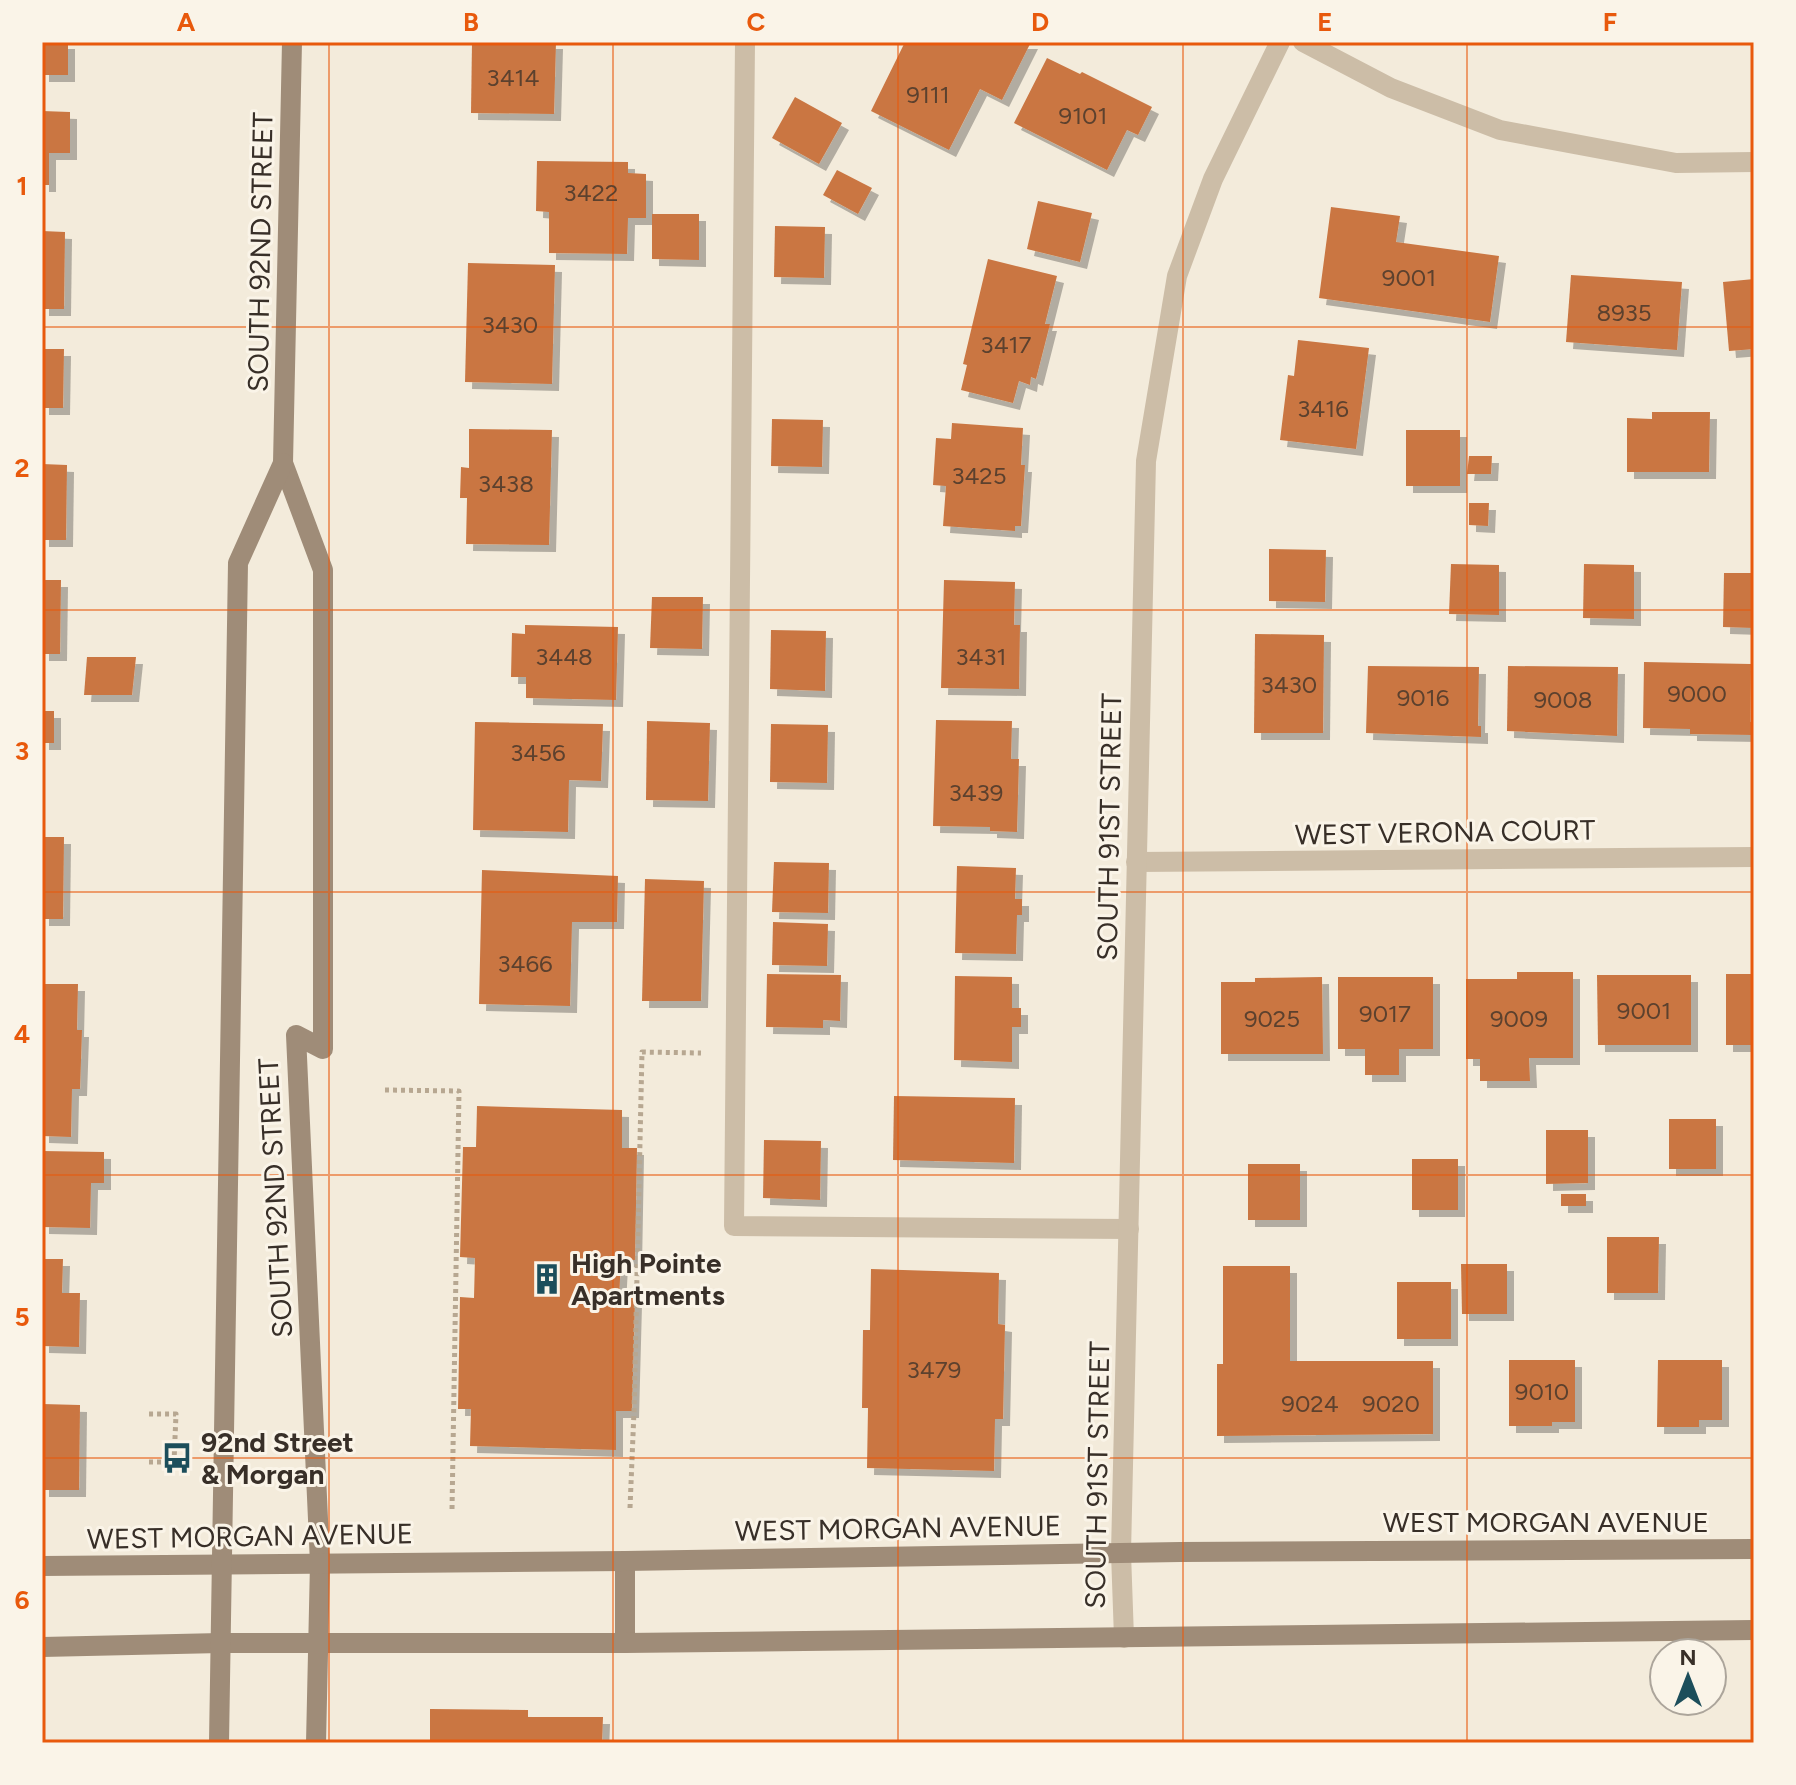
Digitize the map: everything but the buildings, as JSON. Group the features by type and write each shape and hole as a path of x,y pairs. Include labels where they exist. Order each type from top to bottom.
{"street":[{"name":"SOUTH 92ND STREET","path":"292,42 283,463 323,570 323,1049 296,1035 320,1563 316,1743"},
{"path":"745,42 734,1226 1129,1229"},
{"name":"SOUTH 91ST STREET","path":"1124,1638 1121,1553 1146,461 1177,276 1213,179 1280,42"},
{"path":"1303,42 1391,88 1500,130 1676,163 1754,162"},
{"name":"SOUTH 92ND STREET","path":"219,1743 238,563 283,463"},
{"name":"WEST VERONA COURT","path":"1136,862 1754,857"},
{"name":"WEST MORGAN AVENUE","path":"42,1566 1754,1549"},
{"path":"625,1561 625,1643"},
{"path":"42,1647 1754,1630"}],"path":[{"path":"630,1508 642,1052 735,1053"},
{"path":"385,1090 459,1091 452,1510"},
{"path":"149,1414 176,1414 174,1462 149,1462"}],"place":[{"name":"High Pointe Apartments","path":"547,1279"},
{"name":"92nd Street & Morgan","path":"177,1458"}]}
